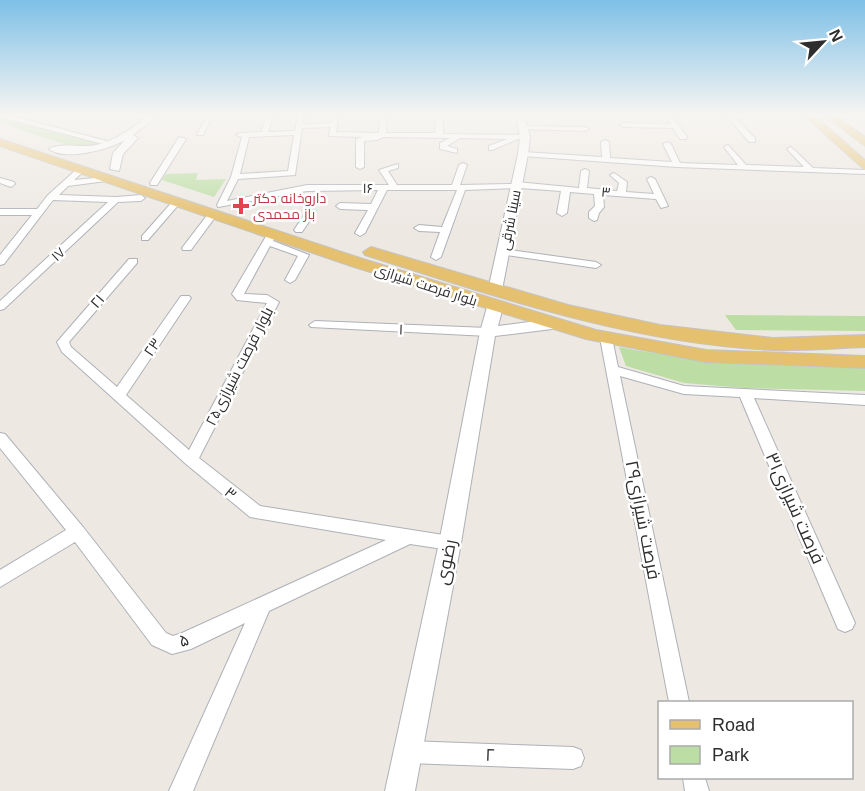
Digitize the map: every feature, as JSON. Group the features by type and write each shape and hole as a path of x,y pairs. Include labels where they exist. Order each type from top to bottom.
{"main road":[{"name":"بلوار فرصت شیرازی","path":"29,152 81,170 113,167 176,204 299,230 495,299 552,324 606,338 706,356 774,361 865,362"},
{"name":"بلوار فرصت شیرازی","path":"64,152 113,167 154,183 216,211 269,239 495,299 704,338 763,344 865,341"},
{"path":"849,152 865,166"}],"street":[{"path":"66,184 113,167 120,152"},
{"path":"154,183 174,152"},
{"path":"187,248 216,211 235,177 239,152"},
{"path":"235,177 292,172 295,152"},
{"path":"360,152 360,167"},
{"path":"606,152 606,160"},
{"path":"669,152 671,168"},
{"path":"732,152 744,168"},
{"path":"794,152 811,170"},
{"path":"523,154 606,160 671,168 865,172"},
{"name":"سینا شرقی","path":"488,332 523,154"},
{"path":"436,257 459,187 463,165"},
{"path":"360,233 372,207 389,188 383,170 395,166"},
{"path":"0,262 51,197 81,170"},
{"path":"583,190 585,171"},
{"path":"614,175 623,182 621,194"},
{"path":"651,179 664,206"},
{"path":"0,180 11,184"},
{"name":"۱۶","path":"216,211 307,188 516,186"},
{"name":"۳","path":"516,186 659,197"},
{"path":"562,213 566,189"},
{"path":"594,218 594,212 600,207 598,192"},
{"path":"51,197 116,200 141,198"},
{"name":"۱۷","path":"0,308 116,200"},
{"path":"146,238 176,204"},
{"path":"340,206 372,207"},
{"path":"299,230 311,211"},
{"path":"0,212 39,212"},
{"path":"418,228 446,230"},
{"name":"بلوار فرصت شیرازی۲۵","path":"191,460 273,302 267,298 241,298 238,294 269,239"},
{"path":"0,244 14,245"},
{"path":"290,280 305,250"},
{"path":"503,252 596,265"},
{"name":"۲۱","path":"63,342 133,261"},
{"name":"۲۳","path":"119,395 185,298"},
{"path":"488,332 552,324"},
{"name":"۱","path":"315,325 488,332"},
{"name":"رضوی","path":"400,791 450,543 488,332"},
{"name":"فرصت شیرازی۲۹","path":"606,338 679,701"},
{"name":"۳","path":"63,342 66,349 191,460 256,512 450,543"},
{"path":"613,370 684,390 865,400"},
{"name":"فرصت شیرازی۳۱","path":"745,394 846,622"},
{"name":"۵","path":"0,438 77,532 159,639 172,645 184,642 408,537"},
{"path":"0,579 77,532"},
{"path":"181,791 262,606"},
{"name":"۲","path":"408,752 573,758"}],"green space":[{"path":"198,173 196,180 226,179 214,197 162,180 166,174"},
{"path":"725,315 865,316 865,331 736,330"},
{"path":"619,347 680,357 742,363 865,368 865,391 744,388 684,383 626,366"}],"place":[{"name":"داروخانه دکتر باز محمدی","path":"241,206"}]}
